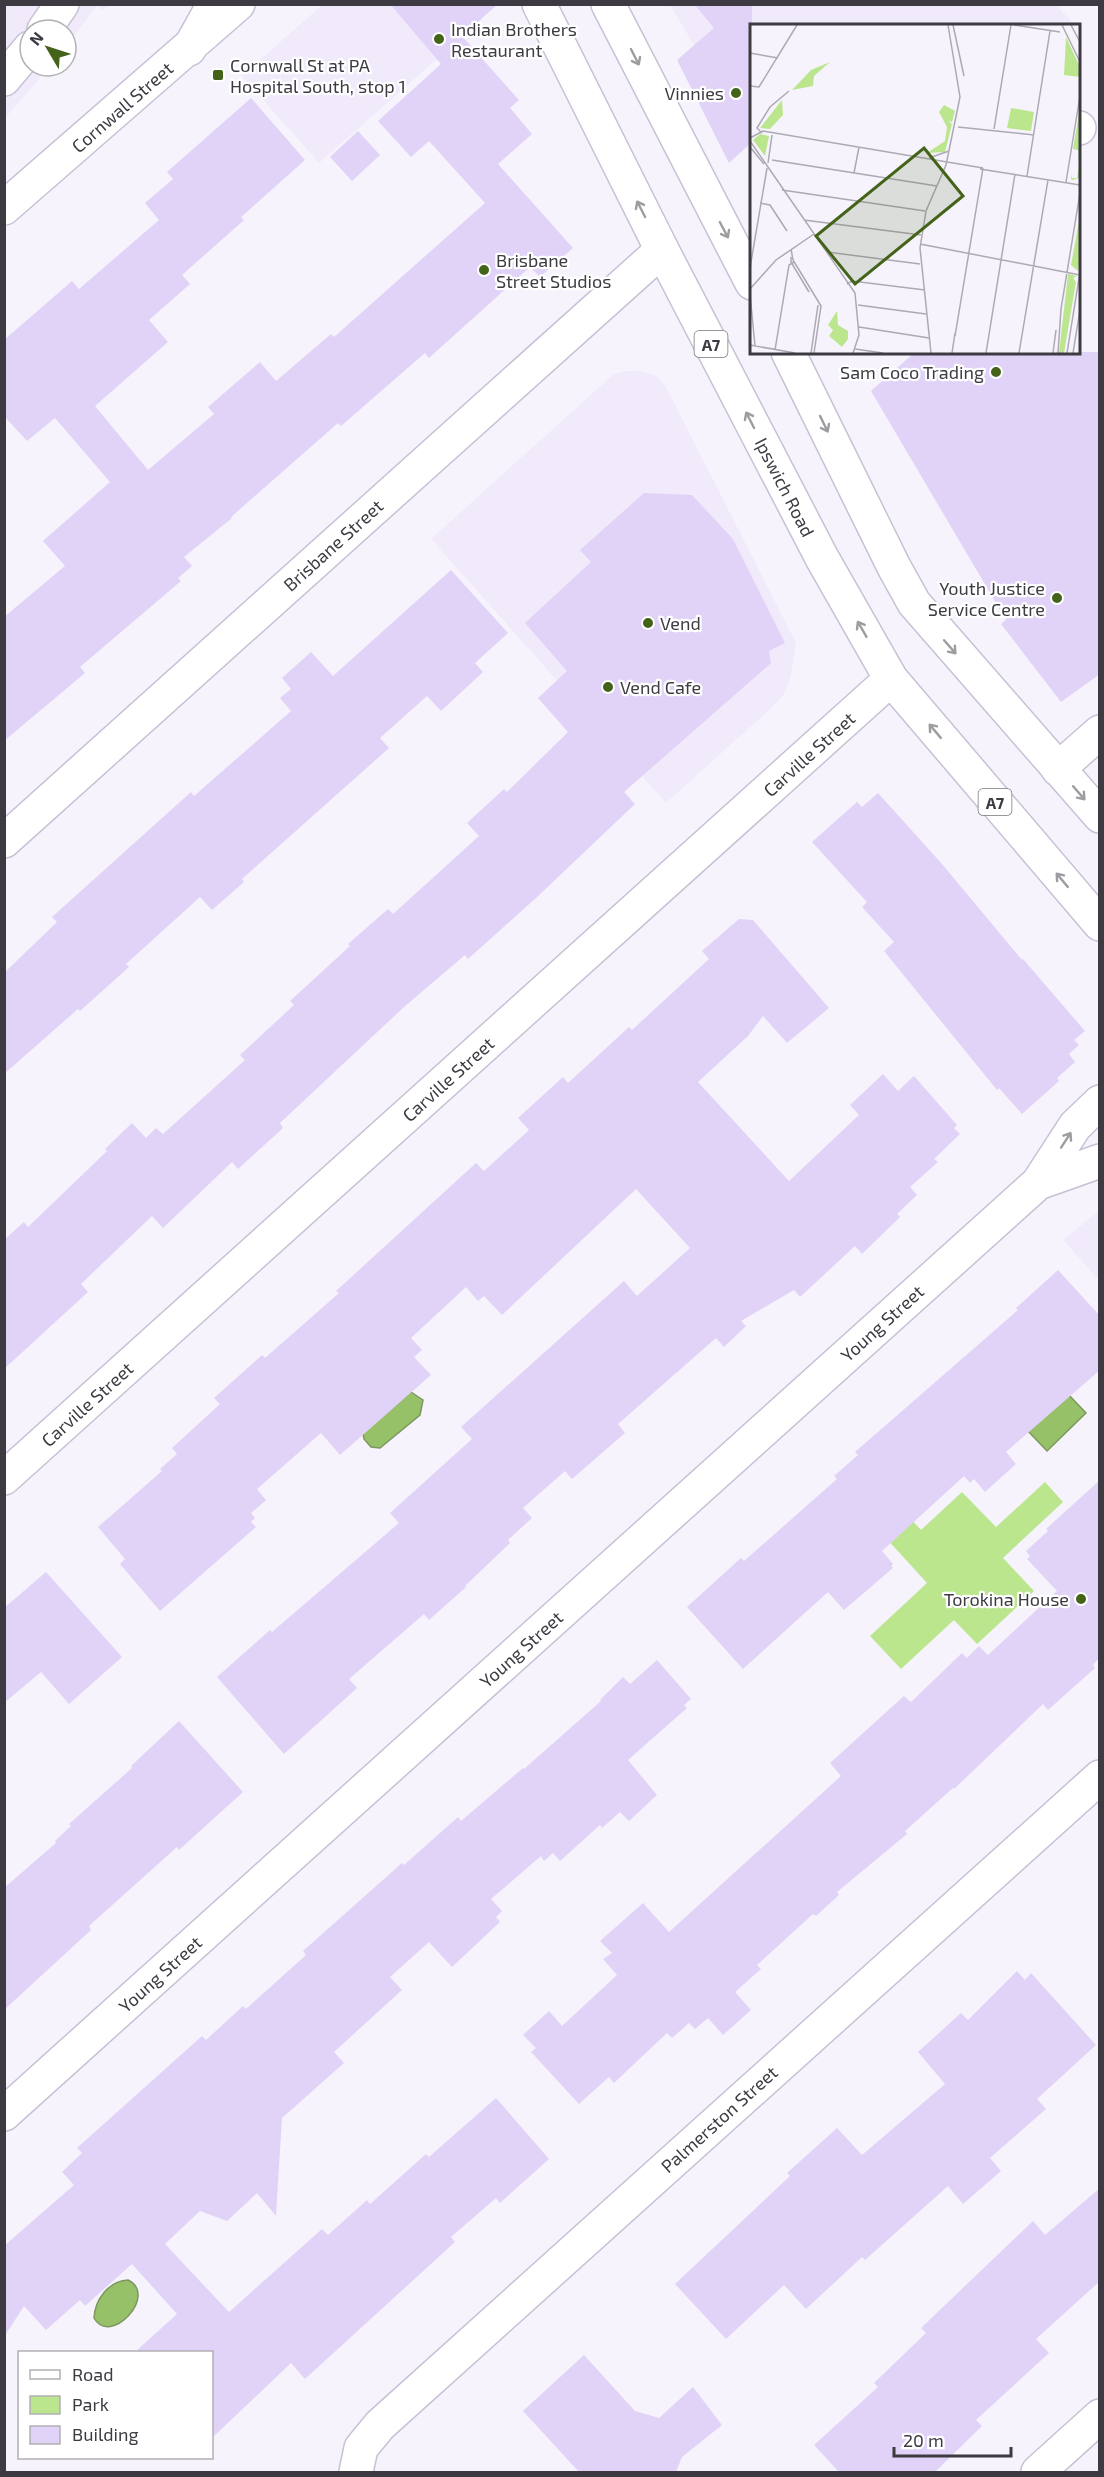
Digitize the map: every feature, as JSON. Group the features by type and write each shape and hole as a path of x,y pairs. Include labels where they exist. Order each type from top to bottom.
{"main road":[{"path":"52,18 62,4"},
{"path":"189,49 214,4"},
{"name":"Cornwall Street","path":"4,207 189,49 238,4"},
{"name":"Ipswich Road","path":"539,4 662,250 822,558 891,680 1100,924"},
{"path":"608,4 750,279"},
{"path":"4,79 18,62"},
{"name":"Brisbane Street","path":"4,841 662,250"},
{"path":"793,354 894,567 914,603 1100,816"},
{"name":"Carville Street","path":"4,1478 891,680"},
{"path":"1058,769 1100,732"},
{"name":"Young Street","path":"4,2114 1038,1183 1075,1126 1100,1102"},
{"name":"Young Street","path":"1038,1183 1100,1161"},
{"name":"Palmerston Street","path":"356,2472 361,2448 380,2425 1100,1777"},
{"path":"1038,2472 1100,2416"}],"shaded area":[{"path":"5,5 109,5 103,10 97,6 78,31 78,18 18,18 18,78 40,78 5,118"},
{"path":"322,5 473,5 481,20 319,163 242,76"},
{"path":"670,5 1056,5 1074,24 750,24 750,153 694,45"},
{"path":"628,371 655,375 666,387 796,643 791,675 784,694 666,803 431,539 614,374"},
{"path":"1099,1211 1099,1280 1063,1240"},
{"path":"411,1392 423,1400 420,1415 380,1448 371,1447 364,1439 363,1433"},
{"path":"1067,1393 1086,1413 1047,1451 1028,1431"},
{"path":"128,2280 136,2287 138,2296 129,2316 120,2323 110,2326 101,2325 94,2318 100,2298 109,2287"}],"green space":[{"path":"1045,1482 1063,1502 1003,1558 1034,1591 977,1644 954,1620 901,1669 870,1636 927,1583 885,1537 908,1516 921,1530 962,1492 996,1527"}],"building":[{"path":"390,4 498,4 462,36 519,100 510,108 532,134 498,164 573,248 540,277 530,267 429,358 425,353 341,426 338,423 232,518 184,557 192,566 178,578 181,581 80,667 85,673 4,741 4,617 65,566 43,541 110,482 55,418 27,441 4,416 4,340 72,281 79,289 159,220 145,203 173,179 167,172 251,98 305,160 241,217 244,220 182,275 190,284 149,320 168,342 95,406 148,470 214,414 208,407 260,362 276,381 331,334 334,337 485,203 429,141 411,157 378,121 441,64"},
{"path":"694,4 752,4 750,144 729,163 677,60 714,28"},
{"path":"358,131 380,155 352,181 330,157"},
{"name":"Sam Coco Trading","path":"1100,352 1100,674 1061,702 1001,624 1006,620 871,391 913,354"},
{"path":"644,493 692,495 733,539 785,643 769,651 771,663 624,792 635,804 536,898 468,959 465,955 404,1007 280,1123 283,1128 238,1169 232,1162 163,1228 152,1216 81,1284 88,1292 4,1369 4,1240 24,1222 28,1227 107,1151 105,1149 132,1123 146,1138 156,1128 163,1134 245,1060 240,1055 294,1005 290,1001 350,946 348,944 388,909 393,914 479,836 467,823 504,789 507,792 568,732 538,698 567,671 525,623 591,562 580,550"},
{"path":"451,570 508,633 475,663 483,672 441,711 427,696 380,738 389,748 242,879 244,882 212,910 200,897 126,964 129,967 4,1074 4,973 57,922 52,917 191,792 194,796 291,711 280,698 291,689 282,678 311,652 333,676"},
{"path":"878,793 1085,1031 1074,1040 1079,1045 1069,1054 1075,1062 1057,1078 1059,1081 1022,1114 999,1088 997,1090 884,951 894,942 862,907 867,902 812,842 857,802 862,807"},
{"path":"739,919 753,920 829,1008 787,1043 763,1016 748,1036 698,1082 789,1181 859,1115 850,1105 883,1074 898,1091 914,1076 957,1125 954,1128 960,1134 934,1159 938,1162 910,1187 917,1195 897,1214 900,1217 862,1254 855,1246 800,1297 794,1290 741,1321 746,1326 724,1347 716,1338 618,1424 625,1433 572,1479 565,1471 523,1508 532,1518 508,1540 510,1543 429,1620 424,1614 349,1679 357,1688 284,1754 217,1677 399,1523 390,1513 472,1439 461,1427 624,1281 637,1296 690,1248 636,1189 502,1315 484,1296 478,1301 466,1287 411,1338 422,1350 414,1357 431,1375 340,1455 321,1433 257,1489 266,1500 251,1513 255,1518 251,1522 256,1527 160,1611 120,1564 125,1559 98,1527 162,1471 160,1469 177,1454 172,1448 220,1404 214,1398 262,1355 265,1358 339,1293 336,1291 476,1163 484,1171 529,1130 518,1118 563,1077 568,1083 629,1027 632,1030 709,959 702,951"},
{"path":"1058,1270 1100,1316 1100,1370 1006,1452 1016,1464 985,1492 974,1479 970,1483 964,1476 882,1551 893,1564 891,1566 893,1568 844,1610 828,1592 743,1669 687,1607 741,1558 744,1561 837,1479 834,1476 858,1455 855,1452 1018,1310 1016,1308"},
{"path":"1100,1480 1100,1657 1093,1665 1095,1668 1048,1710 1043,1704 954,1789 905,1831 907,1834 837,1892 839,1895 816,1916 813,1914 757,1965 761,1969 735,1992 751,2010 723,2035 708,2018 695,2029 689,2023 672,2038 667,2033 614,2083 609,2077 579,2104 531,2052 536,2048 523,2035 549,2011 562,2026 617,1975 603,1959 612,1953 600,1941 643,1903 669,1932 841,1776 830,1763 904,1696 911,1702 962,1653 967,1658 979,1646 988,1655 1057,1591 1027,1559 1030,1556 1026,1551 1048,1531 1046,1529"},
{"path":"46,1572 122,1657 69,1704 41,1672 4,1703 4,1608"},
{"path":"657,1660 691,1699 684,1705 687,1708 628,1760 657,1795 629,1821 620,1812 602,1828 600,1825 560,1861 553,1853 544,1861 541,1856 491,1899 502,1911 496,1917 500,1922 452,1967 429,1942 390,1977 402,1990 334,2052 344,2063 282,2118 276,2216 257,2193 227,2221 200,2211 165,2244 229,2312 322,2229 328,2235 367,2200 370,2204 426,2154 429,2157 496,2098 549,2159 500,2203 496,2198 451,2237 455,2242 305,2379 291,2363 213,2437 213,2351 136,2351 177,2314 132,2264 85,2306 80,2300 46,2330 24,2306 4,2337 4,2246 74,2185 62,2172 82,2153 77,2148 202,2036 206,2040 243,2006 246,2009 306,1955 303,1951 402,1863 404,1865 458,1817 461,1821 524,1769 601,1701 623,1677 630,1684"},
{"path":"179,1721 243,1792 179,1850 177,1847 89,1926 91,1930 4,2010 4,1888 56,1843 55,1841 71,1826 69,1824 132,1768 131,1766"},
{"path":"1017,1971 1025,1980 1031,1973 1096,2045 1037,2099 1046,2109 990,2158 1001,2171 963,2204 948,2186 865,2260 862,2257 806,2309 784,2285 726,2339 675,2284 790,2176 787,2173 837,2128 862,2155 945,2084 918,2052 961,2013 968,2020"},
{"path":"1100,2188 1100,2281 1036,2339 1049,2353 976,2420 982,2426 935,2472 839,2472 814,2445 878,2387 874,2383 926,2333 921,2328 1033,2221 1045,2235"},
{"path":"584,2355 635,2411 659,2418 693,2387 722,2425 682,2457 676,2472 579,2472 523,2411"}],"place":[{"name":"Indian Brothers Restaurant","path":"439,39"},
{"name":"Cornwall St at PA Hospital South, stop 1","path":"218,75"},
{"name":"Vinnies","path":"736,93"},
{"name":"Brisbane Street Studios","path":"484,270"},
{"name":"Sam Coco Trading","path":"996,372"},
{"name":"Youth Justice Service Centre","path":"1057,598"},
{"name":"Vend","path":"648,623"},
{"name":"Vend Cafe","path":"608,687"},
{"name":"Torokina House","path":"1081,1599"}]}
